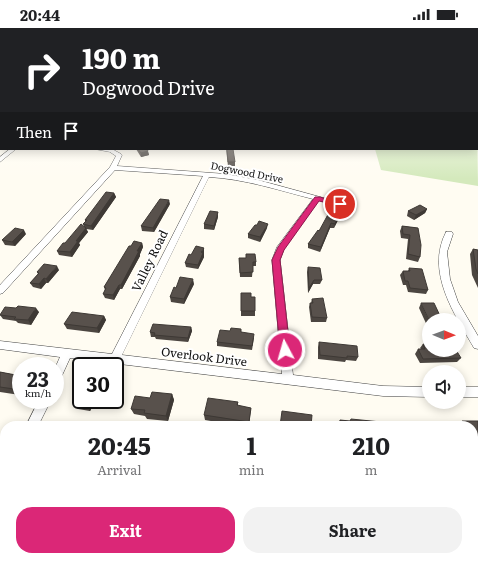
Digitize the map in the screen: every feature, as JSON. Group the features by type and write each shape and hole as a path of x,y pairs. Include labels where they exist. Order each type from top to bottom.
{"street":[{"path":"0,160 11,150"},
{"path":"0,291 113,168 119,155 112,151 105,150"},
{"name":"Dogwood Drive","path":"113,168 207,174 258,182 351,207"},
{"name":"Valley Road","path":"116,357 207,174"},
{"path":"288,380 276,260 280,249 317,198"},
{"path":"449,234 443,253 444,278 458,311 478,345"},
{"name":"Overlook Drive","path":"0,345 96,357"},
{"path":"64,360 67,354"},
{"name":"Overlook Drive","path":"124,360 383,391 422,392"},
{"path":"466,392 478,392"},
{"path":"34,421 40,409"}],"green space":[{"path":"375,150 478,150 478,186 381,170"}],"building":[{"path":"139,150 148,151 141,153"},
{"path":"227,150 233,150 235,162 228,162"},
{"path":"106,192 114,193 91,226 83,224 87,220 85,220"},
{"path":"160,199 169,200 153,228 141,226"},
{"path":"420,205 427,209 416,215 408,211"},
{"path":"331,209 341,211 335,224 331,223 321,247 308,244 318,230 319,231"},
{"path":"210,211 218,212 214,226 204,224"},
{"path":"259,221 268,224 260,237 248,234 255,225 257,225"},
{"path":"81,224 86,228 70,252 57,251 63,243 65,243"},
{"path":"402,226 418,228 421,245 420,257 408,254 410,235 403,234"},
{"path":"15,228 24,230 12,242 2,240"},
{"path":"134,241 142,243 121,285 119,285 113,295 103,294 106,288 104,287 129,246 131,246"},
{"path":"196,246 204,248 201,252 203,253 198,265 185,263 189,254 191,255"},
{"path":"473,249 478,250 478,274 476,269"},
{"path":"246,254 255,254 256,262 253,262 253,272 240,273 239,258 246,258"},
{"path":"44,264 57,266 46,279 44,278 39,284 30,283 39,273 37,272"},
{"path":"308,267 320,268 322,280 314,280 309,288"},
{"path":"409,268 422,269 428,290 410,288 408,281 405,281 403,271 410,271"},
{"path":"180,277 193,279 184,299 170,297 174,287 176,288"},
{"path":"241,293 251,293 251,297 255,297 255,311 241,311"},
{"path":"323,298 327,318 312,317 310,303 313,303 312,299"},
{"path":"421,303 434,303 439,313 426,313"},
{"path":"18,306 36,308 28,320 14,319 16,317 0,315 5,307 16,308"},
{"path":"72,312 104,316 97,328 64,324"},
{"path":"153,324 191,327 188,338 154,335 155,333 150,332"},
{"path":"231,328 241,329 241,332 254,334 252,346 217,342 220,330 230,331"},
{"path":"319,342 357,346 358,357 347,356 347,358 320,355"},
{"path":"418,349 422,349 422,357"},
{"path":"422,357 461,358 423,359"},
{"path":"0,372 12,374 12,389 0,387"},
{"path":"152,392 172,394 166,416 144,413 145,410 131,409 135,396 150,398"},
{"path":"208,398 238,402 237,405 251,408 249,421 204,415"},
{"path":"282,411 312,415 311,421 281,421"},
{"path":"351,419 371,421 350,421"}],"route":[{"path":"285,350 276,260 280,249 317,198 340,204"}]}
